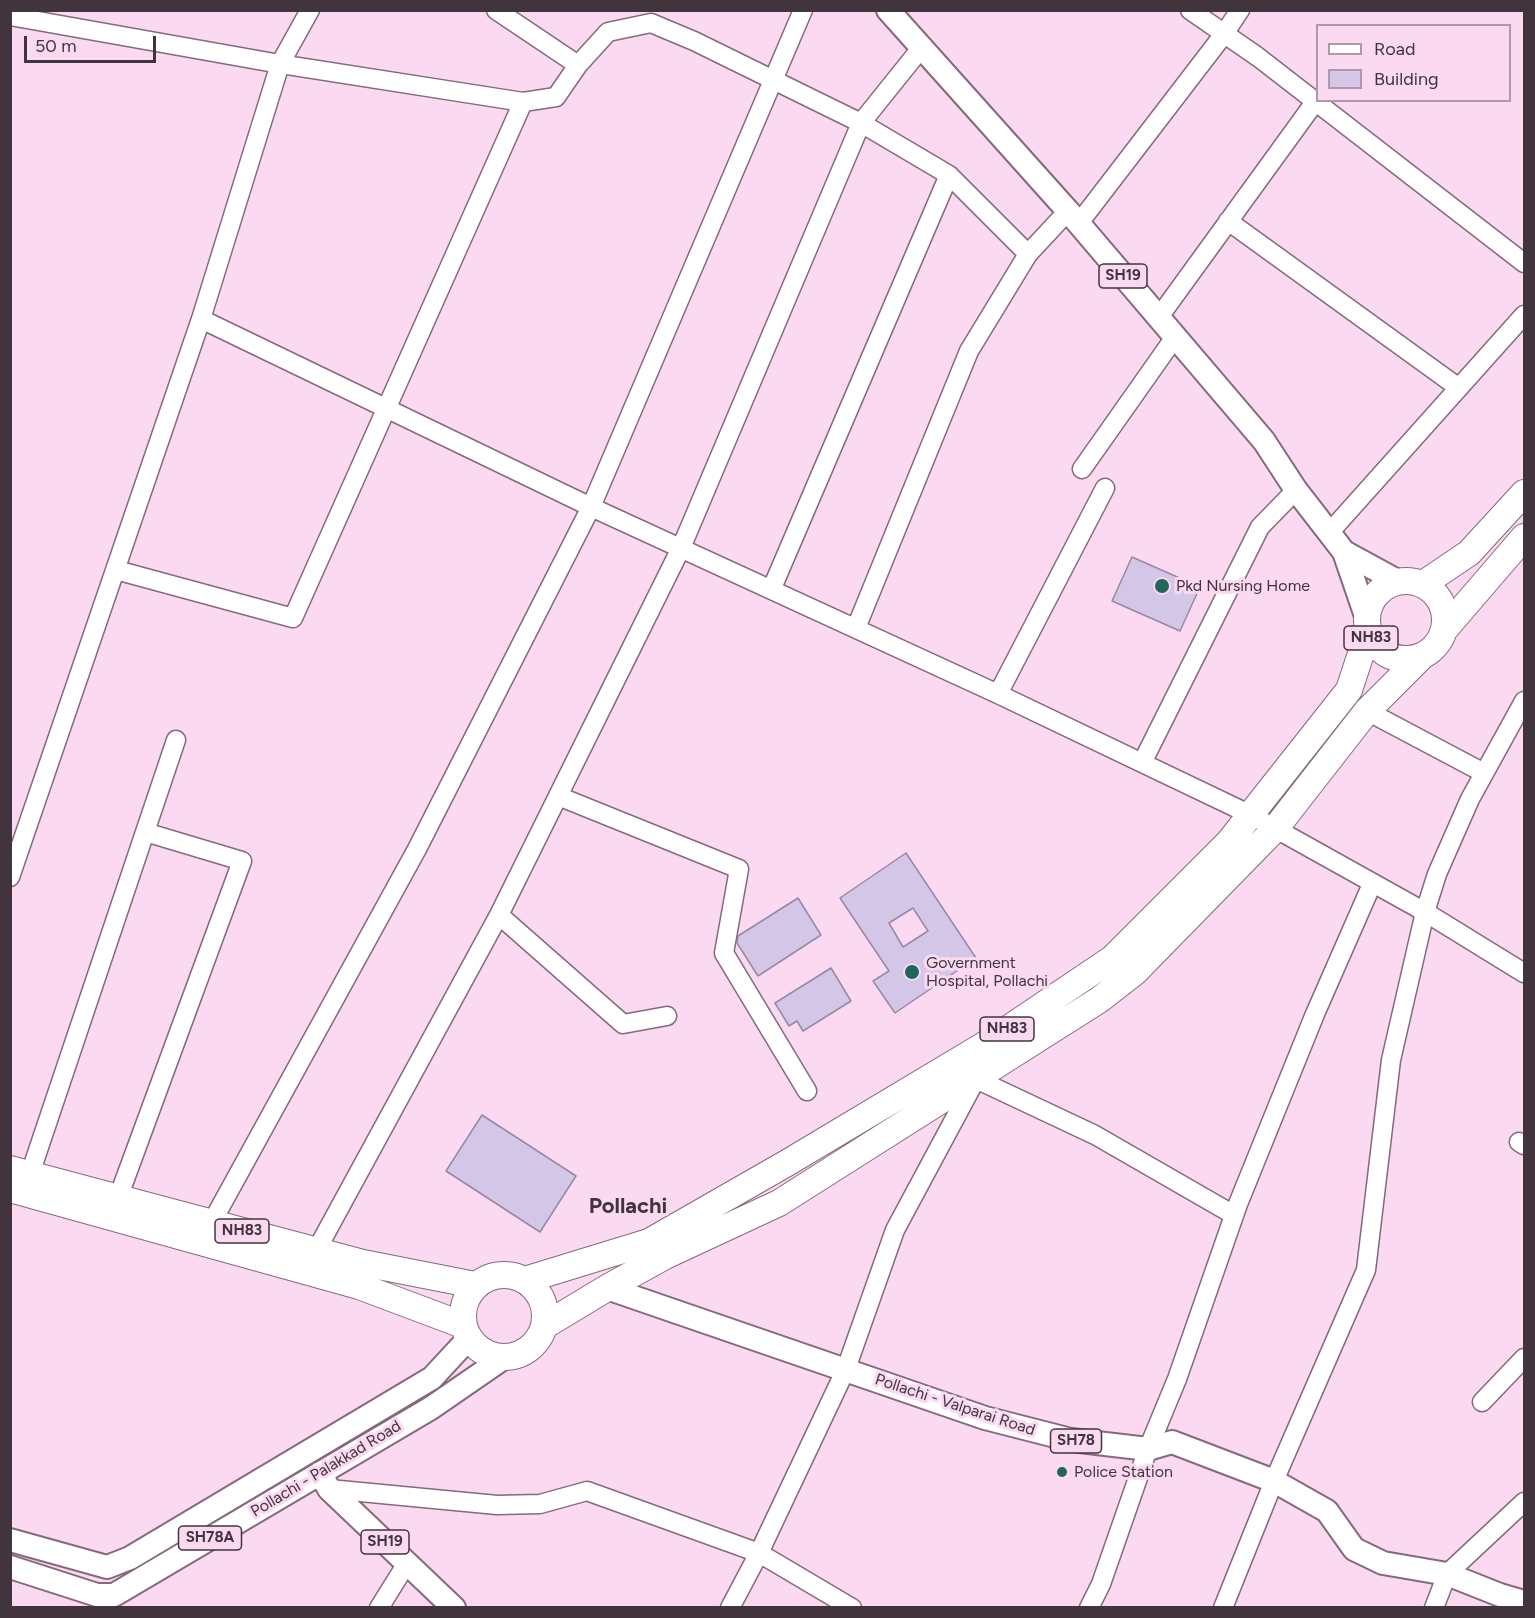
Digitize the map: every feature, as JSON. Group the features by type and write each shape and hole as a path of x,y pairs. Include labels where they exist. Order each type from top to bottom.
{"highway":[{"name":"NH83","path":"17,1177 118,1198 363,1263 475,1286 487,1277 500,1274 513,1275 525,1280 649,1242 981,1047 1113,958 1228,842 1349,690 1367,626 1369,607 1375,596 1385,587 1411,583 1469,553 1524,493"},
{"name":"NH83","path":"17,1177 359,1286 466,1331 478,1349 490,1355 505,1358 518,1355 530,1348 539,1338 544,1326 665,1256 779,1203 1099,1000 1135,972 1275,828 1367,711 1420,658 1431,651 1440,641 1445,629 1524,537"},
{"path":"1411,583 1434,592 1442,602 1445,629"},
{"name":"NH83","path":"1367,626 1374,643 1383,653 1407,660 1420,658"},
{"path":"525,1280 536,1288 543,1300 544,1326"},
{"path":"466,1331 463,1311 467,1297 475,1286"}],"main road":[{"name":"SH19","path":"898,15 922,47 1073,217 1264,441 1296,490 1344,552 1367,626"},
{"path":"1344,552 1411,583"},
{"name":"Pollachi - Valparai Road","path":"607,1288 985,1418 1071,1440 1148,1449 1172,1442 1274,1481 1327,1511 1354,1549 1383,1563 1447,1574 1524,1602"},
{"path":"10,1540 107,1567 130,1558 432,1378 466,1331"},
{"name":"Pollachi - Palakkad Road","path":"95,1601 114,1595 325,1481 505,1358"},
{"name":"SH19","path":"325,1481 454,1608"},
{"path":"10,1567 95,1601 107,1567"}],"street":[{"path":"10,878 201,319 280,64 310,10"},
{"path":"496,10 578,65"},
{"path":"212,1222 417,849 591,507 803,10"},
{"path":"1190,10 1316,102 1524,263"},
{"path":"856,628 969,351 1028,254 1073,217 1224,34 1240,10"},
{"path":"10,16 280,64 523,102 556,97 578,65 608,32 651,23 773,79 861,123 949,175 1028,254"},
{"path":"316,1251 499,915 681,548 861,123 922,47"},
{"path":"116,570 292,618 523,102"},
{"path":"1158,317 1316,102"},
{"path":"771,588 949,175"},
{"path":"1228,221 1459,388"},
{"path":"1329,533 1524,315"},
{"path":"201,319 591,507 771,588 1251,815 1425,912 1524,973"},
{"path":"1083,469 1175,337"},
{"path":"998,694 1106,488"},
{"path":"1142,763 1260,527 1296,490"},
{"path":"1223,1608 1274,1481 1366,1270 1392,1060 1425,912 1437,874 1470,799 1524,701"},
{"path":"1367,711 1484,773"},
{"path":"17,1177 145,832 176,740"},
{"path":"558,796 739,869 724,953 807,1091"},
{"path":"118,1198 242,861 145,832"},
{"path":"1089,1608 1101,1584 1148,1449 1177,1379 1234,1215 1315,1014 1372,884"},
{"path":"499,915 623,1024 667,1017"},
{"path":"730,1608 759,1553 846,1369 895,1230 976,1079 1095,1135 1234,1215"},
{"path":"1482,1402 1524,1358"},
{"path":"325,1481 497,1505 540,1504 587,1491 759,1553 852,1608"},
{"path":"1434,1608 1447,1574 1524,1502"},
{"path":"379,1608 407,1563"}],"building":[{"path":"1132,557 1200,587 1180,631 1112,601"},
{"path":"906,853 976,958 895,1013 873,981 889,971 840,898","holes":["913,908 928,931 903,947 889,923"]},
{"path":"798,898 821,935 758,976 737,943 738,936"},
{"path":"831,968 851,1001 803,1031 797,1021 789,1026 775,1003"},
{"path":"482,1115 576,1176 540,1232 446,1171"}],"place":[{"name":"Pkd Nursing Home","path":"1162,586"},
{"name":"Government Hospital, Pollachi","path":"912,972"},
{"name":"Police Station","path":"1062,1472"}],"district":[{"name":"Pollachi","path":"628,1207"}]}
